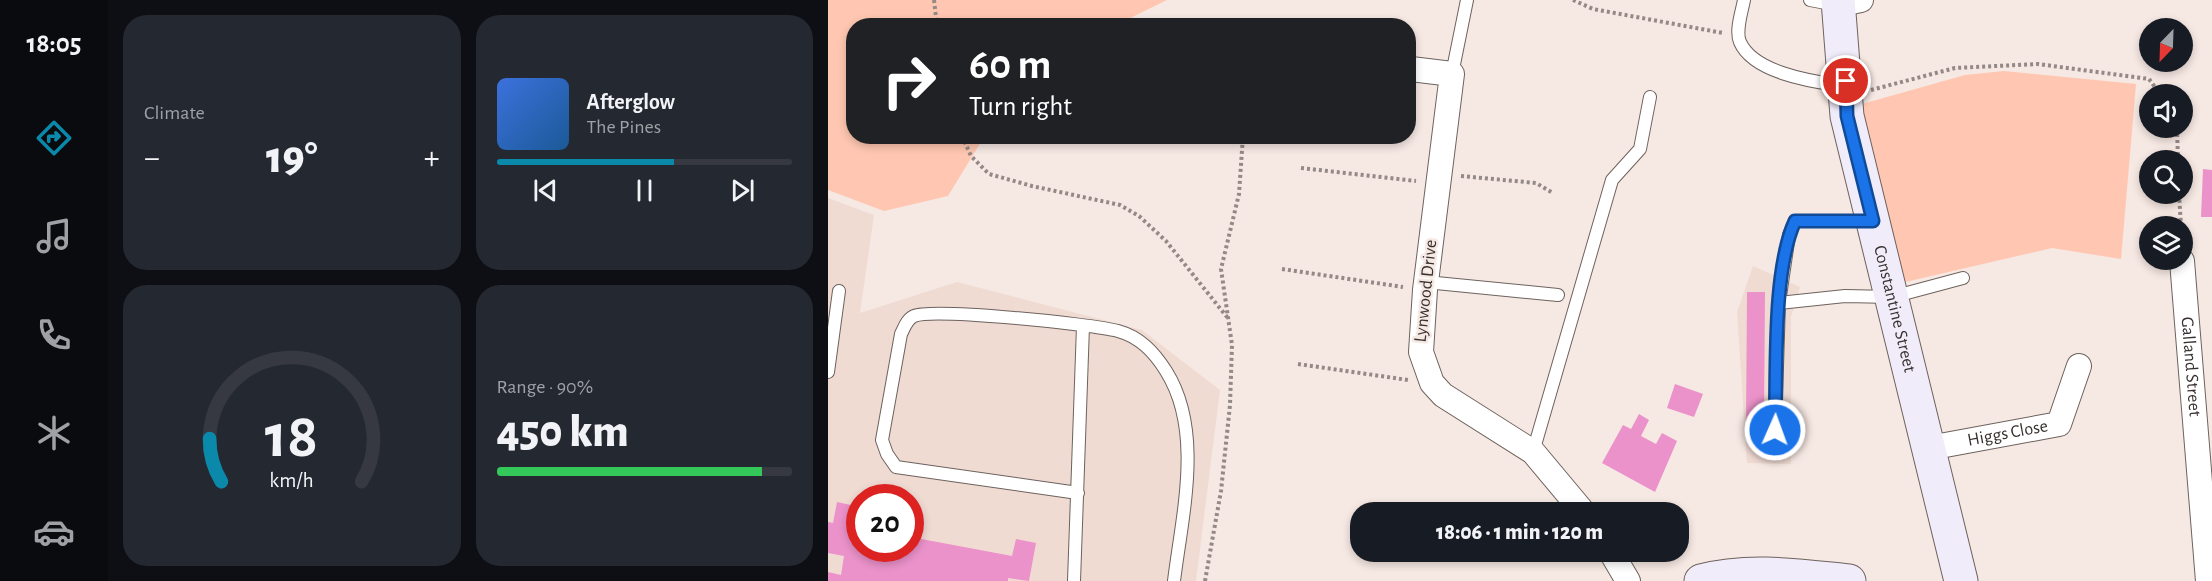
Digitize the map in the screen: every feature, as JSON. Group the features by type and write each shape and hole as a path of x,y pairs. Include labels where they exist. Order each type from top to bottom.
{"street":[{"name":"Constantine Street","path":"1836,1 1842,90 1847,116 1961,581"},
{"path":"1416,70 1452,74"},
{"name":"Lynwood Drive","path":"1452,74 1425,286 1420,352 1432,383 1443,395 1533,452 1575,502"},
{"name":"Galland Street","path":"2183,270 2208,581"},
{"name":"Higgs Close","path":"1929,448 2059,424 2079,366"},
{"path":"1617,562 1628,581"},
{"path":"1701,581 1729,576 1849,581"}],"lane":[{"path":"1452,74 1467,0"},
{"path":"1744,0 1739,30 1740,42 1757,60 1796,78 1842,90"},
{"path":"1533,452 1612,180 1640,150 1650,97"},
{"path":"1775,430 1779,303 1789,235 1795,221 1873,221"},
{"path":"1779,303 1845,296 1892,297 1963,278"},
{"path":"1425,286 1558,295"},
{"path":"828,372 839,291"},
{"path":"1078,493 896,467 887,454 882,440 901,334 914,316 1049,321 1119,332 1148,345 1167,372 1184,414 1186,486 1174,581"},
{"path":"1074,581 1083,326"}],"path":[{"path":"934,0 936,18"},
{"path":"1573,0 1593,9 1730,35"},
{"path":"1842,90 1955,68 2038,64 2150,79 2153,84"},
{"path":"966,144 971,156 988,174 1120,205 1139,216 1166,241 1228,319"},
{"path":"1205,581 1221,491 1230,405 1232,345 1221,268 1239,194 1242,144"},
{"path":"1300,168 1536,183 1553,193"},
{"path":"1282,269 1425,286"},
{"path":"1298,364 1432,383"}],"shaded area":[{"path":"828,0 1167,0 1130,18 846,18 846,144 980,144 948,196 884,211 828,190"},
{"path":"2004,71 2136,84 2121,259 2052,248 1901,283 1855,106 1965,75"},
{"path":"828,198 874,215 860,313 957,282 1142,330 1220,390 1196,581 828,581"},
{"path":"1753,266 1800,287 1791,317 1791,464 1747,463 1737,312"}],"building":[{"path":"2203,169 2212,170 2212,217 2201,217"},
{"path":"1747,292 1765,292 1764,422 1746,422"},
{"path":"1675,384 1703,394 1694,417 1667,408"},
{"path":"1639,414 1649,420 1641,436 1656,444 1662,433 1677,441 1655,492 1602,463 1623,425 1631,429"},
{"path":"837,502 846,504 846,562 924,562 924,540 1012,556 1016,539 1036,543 1029,581 1008,578 1008,581 828,581 828,572 841,575 844,556 828,553 828,522 833,523"}],"route":[{"path":"1775,430 1779,303 1789,235 1795,221 1873,221 1847,116 1846,81"}]}
